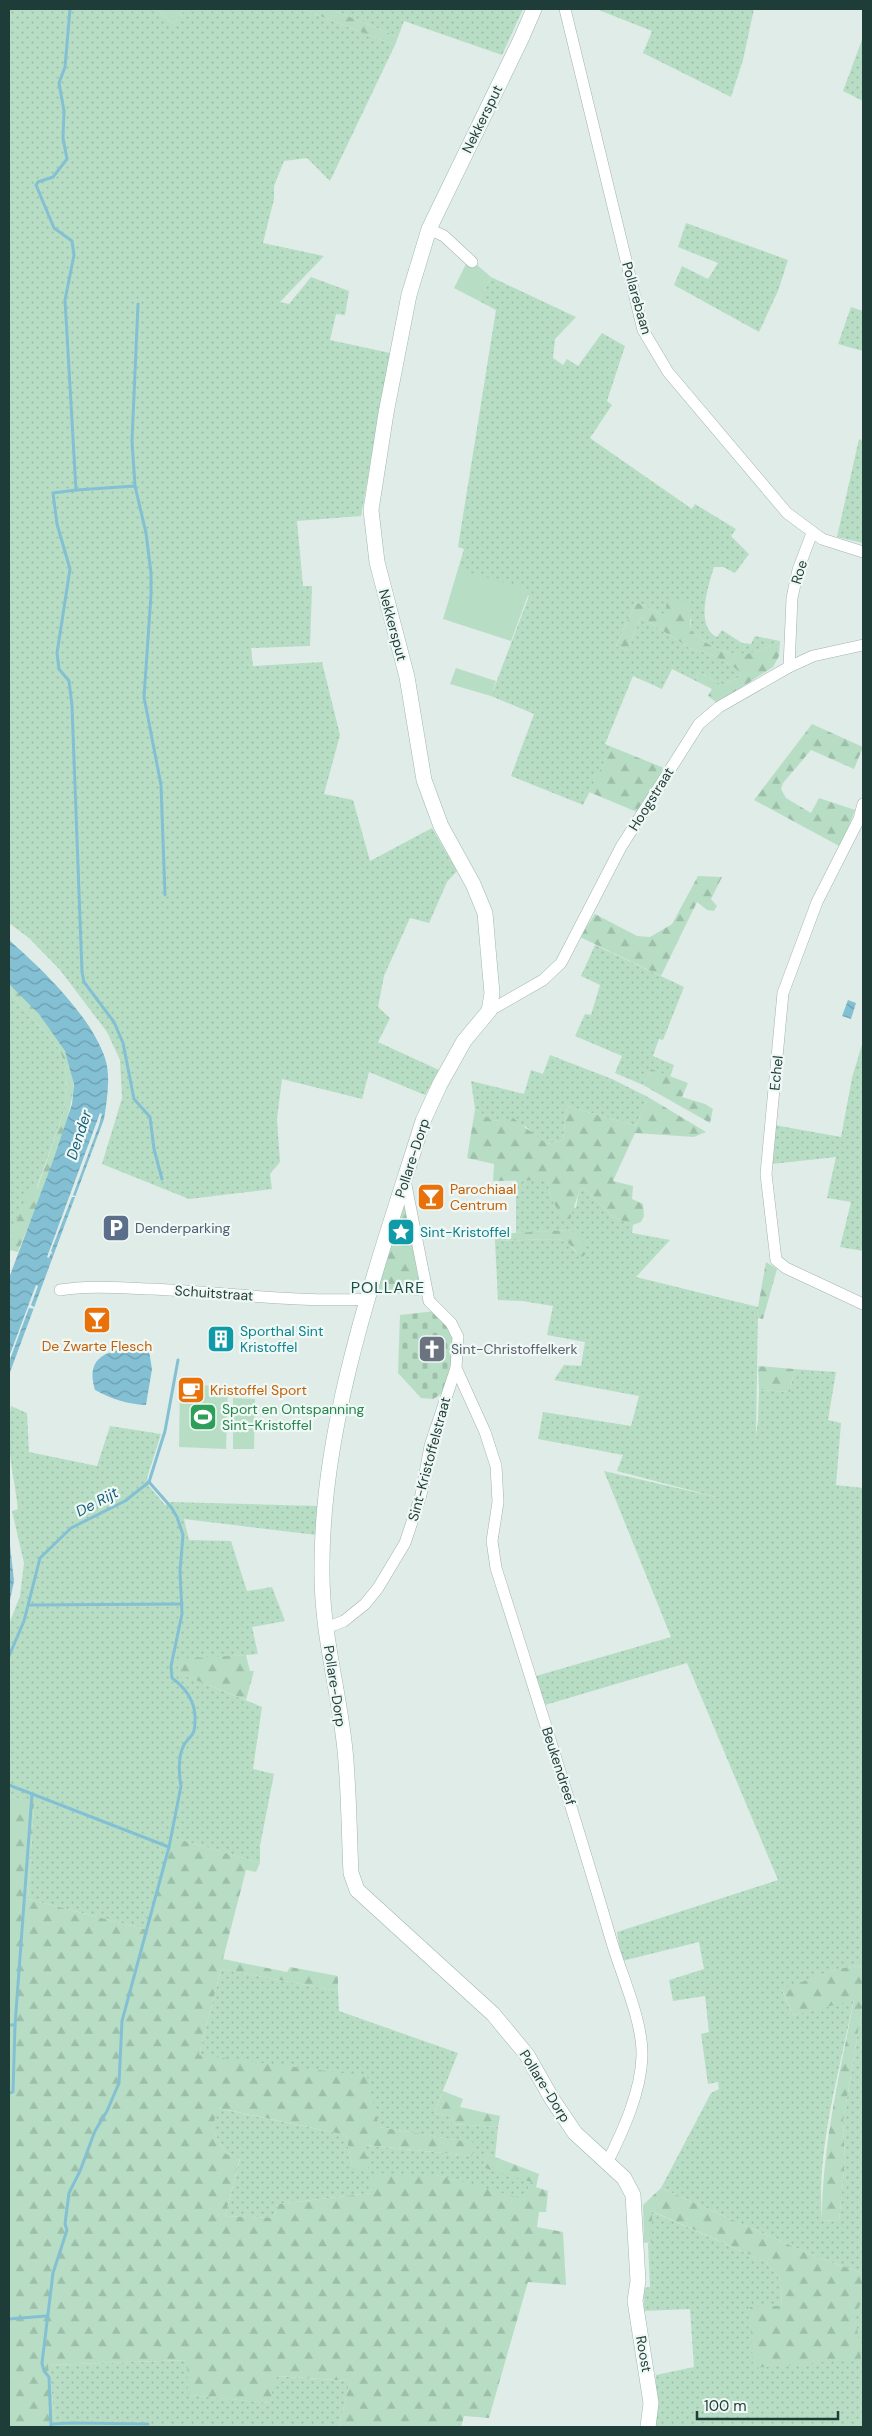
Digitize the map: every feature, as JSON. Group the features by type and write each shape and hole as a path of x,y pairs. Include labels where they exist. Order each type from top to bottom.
{"street":[{"name":"Nekkersput","path":"489,1012 492,993 485,914 474,884 441,826 426,787 407,677 377,562 371,510 386,413 409,294 429,229 534,9"},
{"name":"Pollarebaan","path":"565,9 643,330 668,372 771,496 787,513 812,532"},
{"path":"429,229 444,236 472,262"},
{"path":"812,532 834,544 863,552"},
{"name":"Roe","path":"789,667 792,598 798,570 812,532"},
{"name":"Hoogstraat","path":"489,1012 543,980 561,963 621,847 699,724 719,708 789,667 813,656 863,645"},
{"name":"Echel","path":"863,804 858,819 817,902 783,993 766,1174 776,1260 786,1268 863,1304"},
{"name":"Pollare-Dorp","path":"489,1012 464,1041 440,1084 423,1121 368,1299 344,1386 331,1460 322,1574 326,1628 345,1750 351,1873 357,1890 493,2014 527,2055 566,2121 624,2178 633,2196 638,2281"},
{"name":"Sint-Kristoffelstraat","path":"326,1628 344,1621 365,1604 378,1588 405,1542 421,1496 430,1446 456,1368 458,1337 451,1322 429,1301 405,1180"},
{"name":"Schuitstraat","path":"60,1290 86,1286 195,1291 305,1301 368,1299"},
{"name":"Beukendreef","path":"456,1368 485,1432 496,1466 498,1502 492,1541 496,1568 574,1813 619,1969 639,2025 642,2056 640,2075 628,2112 607,2163"},
{"name":"Roost","path":"638,2281 635,2301 651,2403 648,2427"}],"green space":[{"path":"9,9 157,9 173,24 185,9 302,9 395,45 330,181 307,158 284,161 274,186 274,199 263,243 324,256 280,302 289,304 311,277 349,291 345,315 336,314 330,340 390,353 361,516 297,521 303,586 312,586 310,646 251,648 253,666 322,662 340,735 324,794 353,800 370,861 432,828 457,871 447,882 429,923 410,918 384,976 378,1007 390,1018 378,1042 439,1070 425,1095 369,1072 362,1099 282,1079 277,1119 280,1162 270,1174 272,1189 189,1199 102,1164 122,1098 120,1060 107,1032 60,970 29,938 9,923"},
{"path":"157,9 185,9 173,24"},
{"path":"302,9 331,9 398,37 395,45"},
{"path":"331,9 523,9 502,55 404,21 398,37"},
{"path":"596,9 754,9 743,60 731,97 643,53 652,31"},
{"path":"863,37 863,101 843,91"},
{"path":"686,223 788,260 778,291 759,332 674,285 682,266 708,279 718,263 678,247"},
{"path":"469,258 491,277 479,301 454,288"},
{"path":"491,277 576,317 555,339 553,358 563,365 567,359 578,366 602,333 625,346 607,401 612,405 590,438 692,509 695,504 736,529 731,536 749,554 735,573 723,567 714,567 705,604 706,624 710,632 717,637 722,630 742,643 751,644 755,636 780,641 751,653 734,654 726,652 703,641 691,630 691,619 664,615 636,602 616,646 627,650 641,617 693,650 713,656 734,667 742,676 722,685 699,672 694,680 672,669 662,689 633,676 605,744 612,747 583,805 511,776 534,714 491,696 529,596 458,569 464,549 458,547 496,310 479,301"},
{"path":"851,307 863,311 863,351 838,344"},
{"path":"859,439 863,441 863,543 837,537"},
{"path":"458,569 530,590 511,641 443,619"},
{"path":"669,595 689,605 691,630 703,641 718,649 734,654 751,653 780,641 779,656 773,667 717,703 708,696 712,689 694,680 699,672 722,685 742,676 739,671 727,663 713,656 693,650 641,617 627,650 616,646 636,602 664,615"},
{"path":"456,668 496,681 491,696 450,684"},
{"path":"812,724 863,747 854,769 811,750 783,783 781,789 786,798 811,813 819,798 855,810 841,847 754,800"},
{"path":"612,747 664,768 637,812 589,792"},
{"path":"698,876 722,877 711,899 717,906 714,911 707,910 697,902 661,976 580,937 595,914 637,936 650,937 672,924"},
{"path":"595,945 684,987 663,1040 659,1039 653,1056 674,1065 670,1077 651,1069 643,1085 615,1073 622,1056 575,1036 585,1014 591,1015 600,985 581,976"},
{"path":"9,984 39,1014 57,1037 70,1062 73,1076 73,1091 62,1137 18,1252 9,1250 9,1240 30,1187 37,1189 64,1111 67,1088 65,1065 59,1048 9,992"},
{"path":"9,992 59,1048 65,1065 67,1088 64,1111 36,1190 31,1187 9,1240"},
{"path":"863,1041 863,1251 840,1247 851,1202 827,1198 836,1157 772,1164 774,1125 841,1137 852,1078"},
{"path":"550,1055 612,1079 648,1097 636,1126 567,1106 563,1140 547,1144 536,1138 527,1127 502,1120 493,1121 475,1109 471,1081 524,1094 531,1070 543,1074"},
{"path":"651,1069 688,1083 682,1097 705,1104 713,1109 710,1123 643,1085"},
{"path":"648,1097 706,1132 694,1137 635,1133 613,1181 633,1186 632,1199 643,1204 644,1216 641,1222 633,1225 613,1217 584,1188 579,1192 570,1219 563,1218 550,1197 548,1180 493,1181 494,1164 467,1158 475,1109 493,1121 513,1118 547,1144 563,1140 567,1106 636,1126"},
{"path":"516,1180 548,1180 550,1197 576,1208 579,1192 584,1188 613,1217 633,1225 632,1233 670,1240 636,1277 758,1307 756,1435 759,1390 790,1392 794,1369 836,1372 828,1420 841,1423 836,1485 863,1488 863,1966 841,1968 782,1990 793,2015 854,1999 830,2109 822,2165 822,2220 839,2221 845,2160 843,2122 863,2002 863,2273 819,2258 661,2188 711,2093 719,2089 718,2082 708,2084 701,2034 709,2032 705,1996 673,2001 669,1980 704,1969 699,1942 622,1961 617,1932 778,1880 687,1663 545,1705 536,1676 671,1637 604,1471 716,1497 617,1471 623,1455 538,1439 543,1412 631,1426 639,1396 554,1380 564,1365 581,1366 585,1342 547,1335 553,1306 522,1301 498,1300 495,1241 558,1239 567,1242 577,1253 569,1230 516,1233"},
{"path":"404,1208 406,1210 420,1287 419,1296 376,1291 400,1209"},
{"path":"568,1230 580,1235 588,1252 582,1257 567,1242 558,1239 495,1241 494,1234"},
{"path":"766,1262 777,1269 763,1319 758,1318 758,1307"},
{"path":"436,1311 453,1329 451,1368 449,1378 440,1394 433,1399 421,1398 398,1373 400,1315"},
{"path":"758,1366 794,1369 790,1392 759,1390"},
{"name":"Sport en Ontspanning Sint-Kristoffel","path":"180,1385 228,1386 226,1449 179,1447"},
{"path":"233,1398 255,1399 254,1449 233,1449"},
{"path":"11,1406 27,1413 29,1452 97,1466 110,1426 161,1434 147,1478 149,1486 165,1505 171,1502 318,1506 316,1535 184,1519 189,1540 231,1541 247,1591 272,1587 285,1621 252,1627 258,1654 178,1660 179,1673 262,1707 253,1769 274,1774 260,1846 260,1863 171,1837 148,1930 28,1899 34,1805 9,1795 9,1624 20,1596 24,1563 12,1511 18,1509 9,1445"},
{"path":"246,1655 250,1671 254,1671 246,1700 178,1673 178,1659"},
{"path":"9,1795 34,1804 28,1899 148,1930 171,1837 260,1863 256,1872 246,1870 223,1959 287,1972 290,1967 338,1976 338,1991 221,1969 199,2055 367,2076 379,2127 475,2143 472,2156 366,2145 368,2169 353,2170 346,2135 218,2108 212,2129 226,2154 240,2158 225,2216 274,2218 278,2204 371,2193 371,2181 374,2173 436,2175 524,2199 531,2182 482,2167 487,2154 539,2174 536,2187 548,2191 546,2212 539,2212 537,2227 563,2232 566,2285 528,2282 489,2418 464,2416 461,2427 339,2427 350,2381 275,2376 270,2403 188,2395 187,2360 48,2365 56,2427 9,2427"},
{"path":"863,1966 863,2002 843,2122 845,2160 839,2221 822,2220 828,2137 854,2000 793,2015 782,1989 841,1968"},
{"path":"221,1969 338,1991 339,2011 458,2053 434,2113 453,2116 452,2124 498,2127 495,2158 487,2154 531,2182 524,2200 436,2175 371,2181 371,2193 278,2204 274,2218 225,2216 240,2159 226,2154 212,2129 217,2108 346,2135 353,2170 365,2145 472,2156 474,2143 379,2127 199,2055"},
{"path":"443,2091 463,2099 460,2107 500,2116 498,2127 452,2124 453,2116 434,2113"},
{"path":"661,2188 819,2258 863,2273 863,2301 855,2312 861,2359 753,2368 750,2307 781,2306 782,2282 766,2262 652,2211 652,2242 644,2243 643,2205"},
{"path":"651,2211 766,2262 782,2282 781,2306 855,2311 863,2301 863,2427 653,2427 656,2375 694,2367 690,2309 644,2311 644,2288 650,2287 648,2243 652,2242"},
{"path":"188,2360 189,2395 270,2403 274,2376 350,2381 339,2427 56,2427 48,2365"}],"water":[{"name":"Dender","path":"9,940 36,964 64,994 89,1026 105,1058 108,1080 104,1119 9,1375 9,1278 54,1158 72,1104 74,1084 65,1051 39,1014 9,984"},
{"path":"848,1000 856,1003 851,1019 842,1016"},
{"path":"138,1347 149,1351 152,1369 146,1405 132,1404 95,1390 93,1369 96,1362 102,1356 118,1350"},
{"path":"9,1536 14,1581 9,1605"}],"pier":[{"path":"100,1113 102,1114 99,1125 73,1195 78,1197 72,1197 51,1251 53,1254 51,1253 49,1258 47,1257"},
{"path":"36,1285 38,1286 31,1305 34,1309 29,1308 9,1362 9,1357"}],"waterway":[{"path":"70,9 65,67 59,83 64,111 63,138 67,159 53,177 38,182 36,185 54,228 72,241 74,255 65,300 76,490 53,493 57,524 70,569 57,653 59,669 69,681 72,706 82,972 84,982 114,1022 123,1043 134,1099 150,1117 154,1149 162,1179"},
{"path":"135,486 132,441 138,304"},
{"path":"76,490 135,486 146,533 151,573 151,595 144,697 161,785 165,895"},
{"name":"De Rijt","path":"9,1656 24,1621 40,1558 71,1528 125,1501 149,1482 165,1431 178,1360"},
{"path":"51,2427 49,2377 44,2371 42,2363 53,2273 67,2230 65,2224 69,2193 80,2171 95,2131 107,2111 119,2083 122,2021 169,1847 181,1786 179,1766 181,1751 193,1733 195,1723 192,1701 179,1683 172,1678 171,1666 182,1614 180,1571 183,1535 177,1517 171,1507 149,1482"},
{"path":"29,1605 182,1604"},
{"name":"De Rijt","path":"9,1785 169,1847"},
{"path":"9,2025 15,2025 32,1794"},
{"path":"9,2093 13,2092 15,2025"},
{"path":"9,2319 46,2316"},
{"path":"51,2424 148,2424"}],"place":[{"name":"Parochiaal Centrum","path":"431,1197"},
{"name":"Denderparking","path":"116,1228"},
{"name":"Sint-Kristoffel","path":"401,1232"},
{"name":"De Zwarte Flesch","path":"97,1320"},
{"name":"Sporthal Sint Kristoffel","path":"221,1339"},
{"name":"Sint-Christoffelkerk","path":"432,1349"},
{"name":"Kristoffel Sport","path":"191,1390"},
{"name":"Sport en Ontspanning Sint-Kristoffel","path":"203,1417"}],"district":[{"name":"POLLARE","path":"388,1287"}]}
